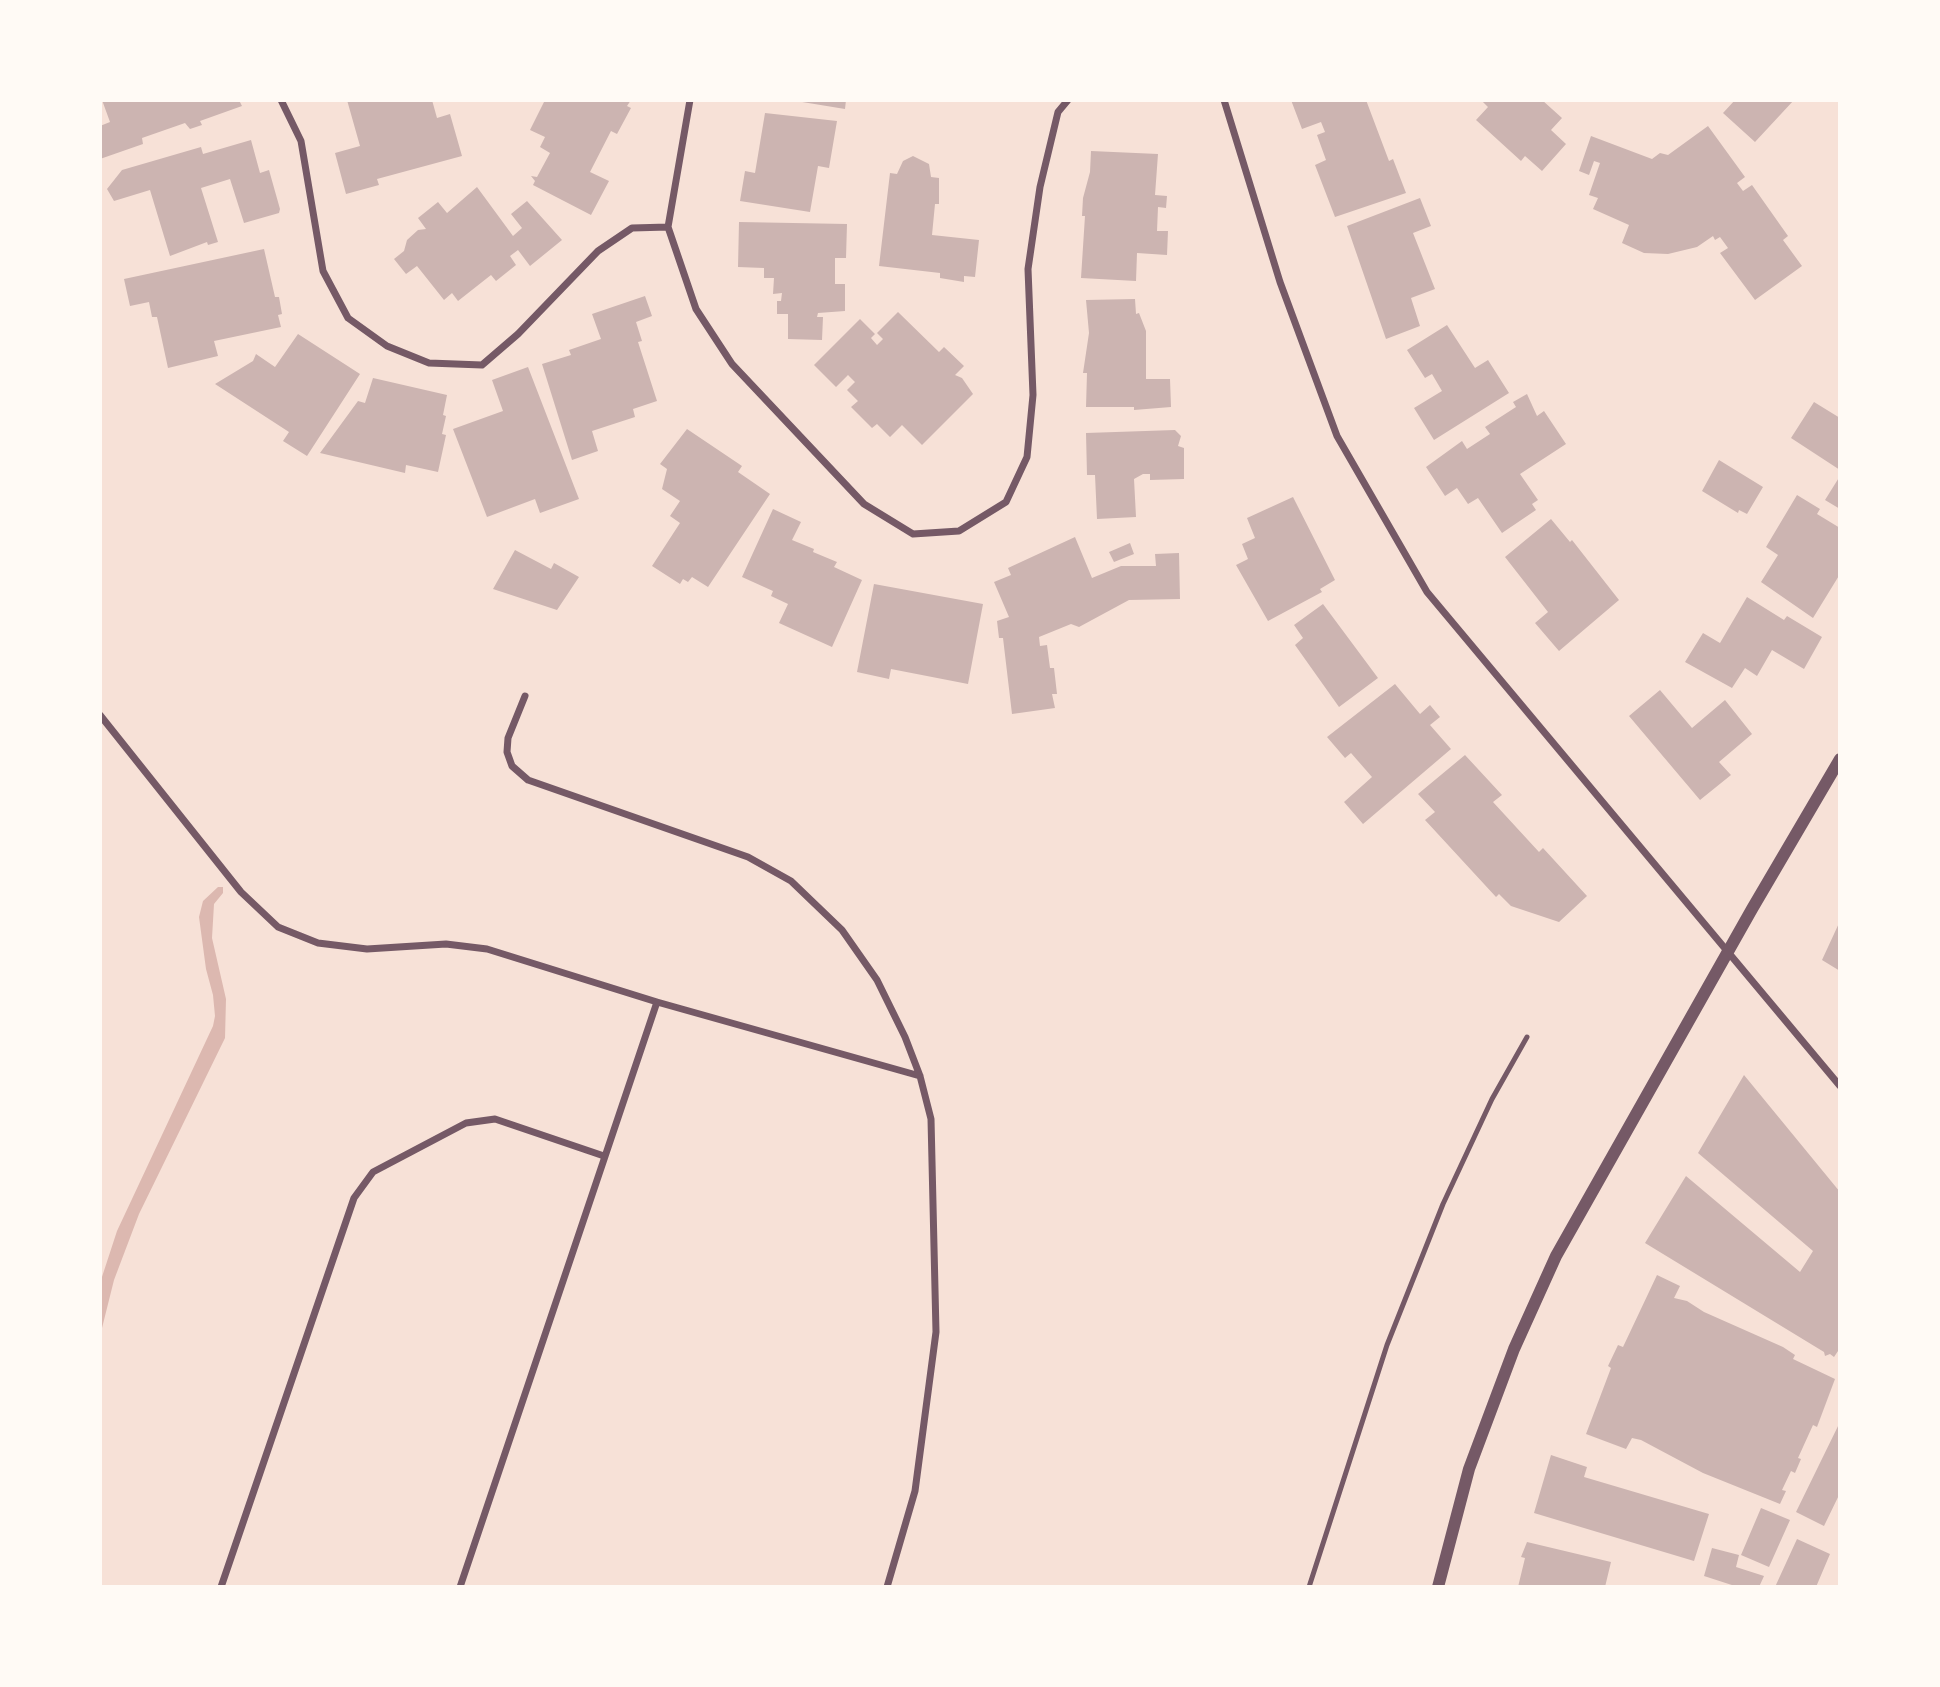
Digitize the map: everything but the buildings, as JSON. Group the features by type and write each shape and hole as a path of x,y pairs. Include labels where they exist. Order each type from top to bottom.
{"street":[{"path":"281,100 301,141 323,271 348,318 387,346 429,363 482,365 518,334 598,251 632,228 668,227"},
{"path":"690,100 668,227 696,309 733,363 864,504 913,534 959,531 1006,502 1027,457 1033,396 1028,269 1040,187 1058,112 1068,100"},
{"path":"1224,100 1280,282 1336,436 1427,592 1840,1086"},
{"path":"524,696 508,738 507,752 512,766 528,780 748,857 791,881 842,930 877,980 920,1076 932,1119 936,1332 915,1491 887,1587"},
{"path":"100,715 240,892 278,927 318,943 367,949 446,944 487,949 657,1002 920,1076"},
{"path":"1438,1587 1469,1469 1514,1349 1556,1256 1840,759"},
{"path":"460,1587 657,1002"},
{"path":"221,1587 354,1198 373,1172 466,1123 495,1119 604,1156"}],"lane":[{"path":"1309,1587 1392,1332 1443,1203 1492,1099 1527,1037"}],"shaded area":[{"path":"218,887 223,887 223,893 214,904 212,938 226,999 225,1038 139,1214 114,1280 100,1336 100,1283 117,1231 213,1026 213,995 206,969 199,917 203,901"}]}
